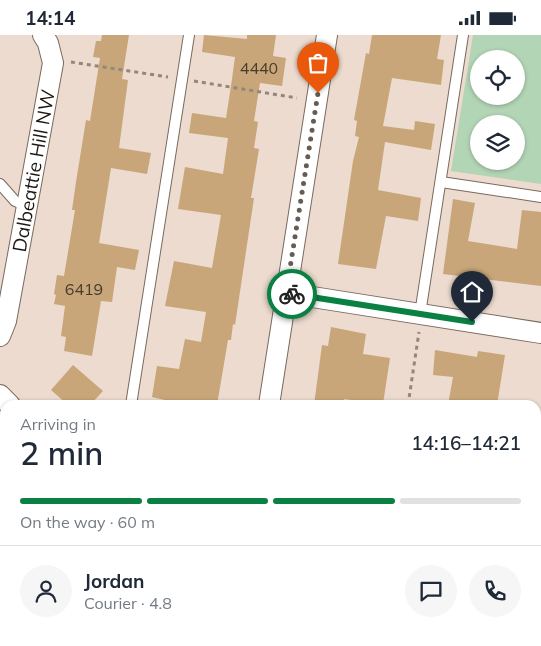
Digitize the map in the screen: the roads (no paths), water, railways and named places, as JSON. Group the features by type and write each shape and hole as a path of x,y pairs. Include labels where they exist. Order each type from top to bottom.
{"street":[{"name":"Dalbeattie Hill NW","path":"0,336 6,321 52,63 48,43 43,35"},
{"path":"270,400 327,35"},
{"path":"286,293 541,333"}],"lane":[{"path":"132,400 189,35"},
{"path":"420,314 463,35"},
{"path":"441,182 541,197"},
{"path":"0,184 15,201 27,206"}]}
